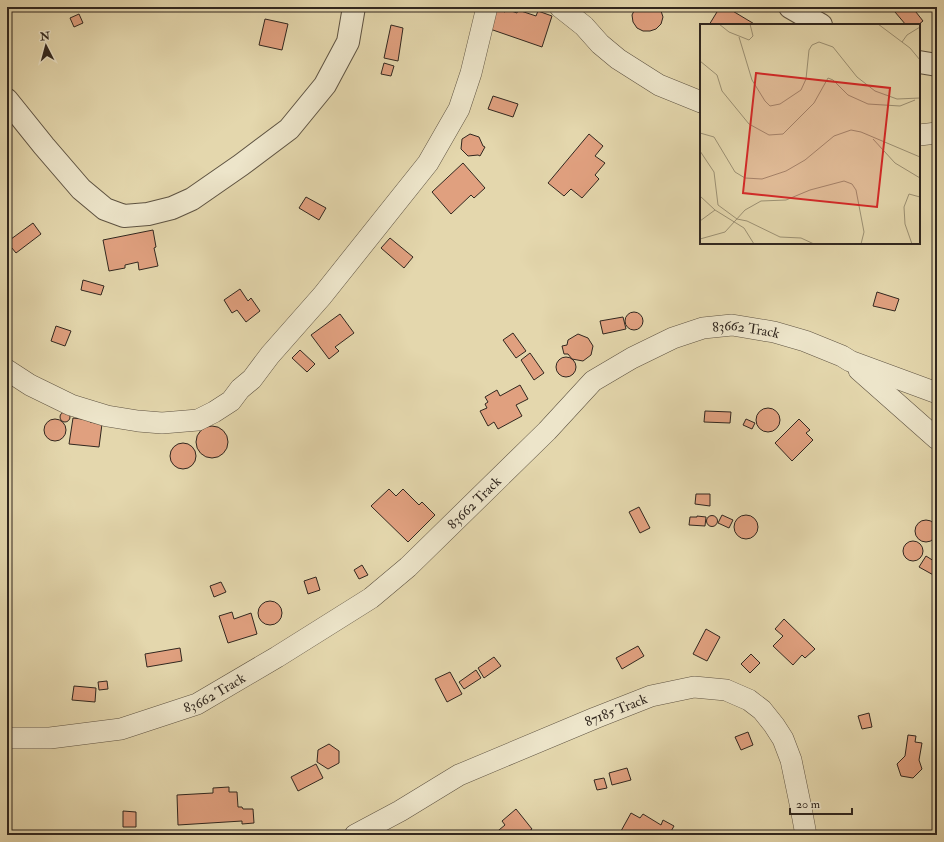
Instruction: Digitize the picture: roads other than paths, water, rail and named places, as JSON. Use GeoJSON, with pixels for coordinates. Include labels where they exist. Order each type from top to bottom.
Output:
{"type":"FeatureCollection","features":[{"type":"Feature","properties":{"kind":"street"},"geometry":{"type":"LineString","coordinates":[[7,100],[81,189],[105,209],[124,216],[148,214],[172,208],[192,199],[289,129],[325,85],[348,42],[354,7]]}},
{"type":"Feature","properties":{"kind":"street"},"geometry":{"type":"LineString","coordinates":[[7,370],[30,386],[72,405],[107,416],[138,421],[162,423],[198,420],[231,401],[240,389],[252,379],[270,355],[322,296],[428,163],[459,109],[472,73],[487,7]]}},
{"type":"Feature","properties":{"kind":"street"},"geometry":{"type":"LineString","coordinates":[[560,7],[584,26],[600,44],[618,59],[658,85],[700,102]]}},
{"type":"Feature","properties":{"kind":"street"},"geometry":{"type":"LineString","coordinates":[[790,7],[820,24]]}},
{"type":"Feature","properties":{"kind":"street"},"geometry":{"type":"LineString","coordinates":[[920,62],[937,65]]}},
{"type":"Feature","properties":{"kind":"street"},"geometry":{"type":"LineString","coordinates":[[920,135],[937,133]]}},
{"type":"Feature","properties":{"kind":"street","name":"83662 Track"},"geometry":{"type":"LineString","coordinates":[[7,738],[50,738],[122,729],[197,704],[277,657],[371,598],[408,566],[547,431],[592,381],[632,358],[673,338],[703,328],[732,325],[774,332],[806,341],[842,356],[850,361],[937,393]]}},
{"type":"Feature","properties":{"kind":"street"},"geometry":{"type":"LineString","coordinates":[[850,361],[937,439]]}},
{"type":"Feature","properties":{"kind":"street","name":"87185 Track"},"geometry":{"type":"LineString","coordinates":[[355,835],[400,811],[459,774],[651,696],[694,687],[726,690],[749,700],[762,710],[774,725],[783,739],[790,760],[806,835]]}}]}
